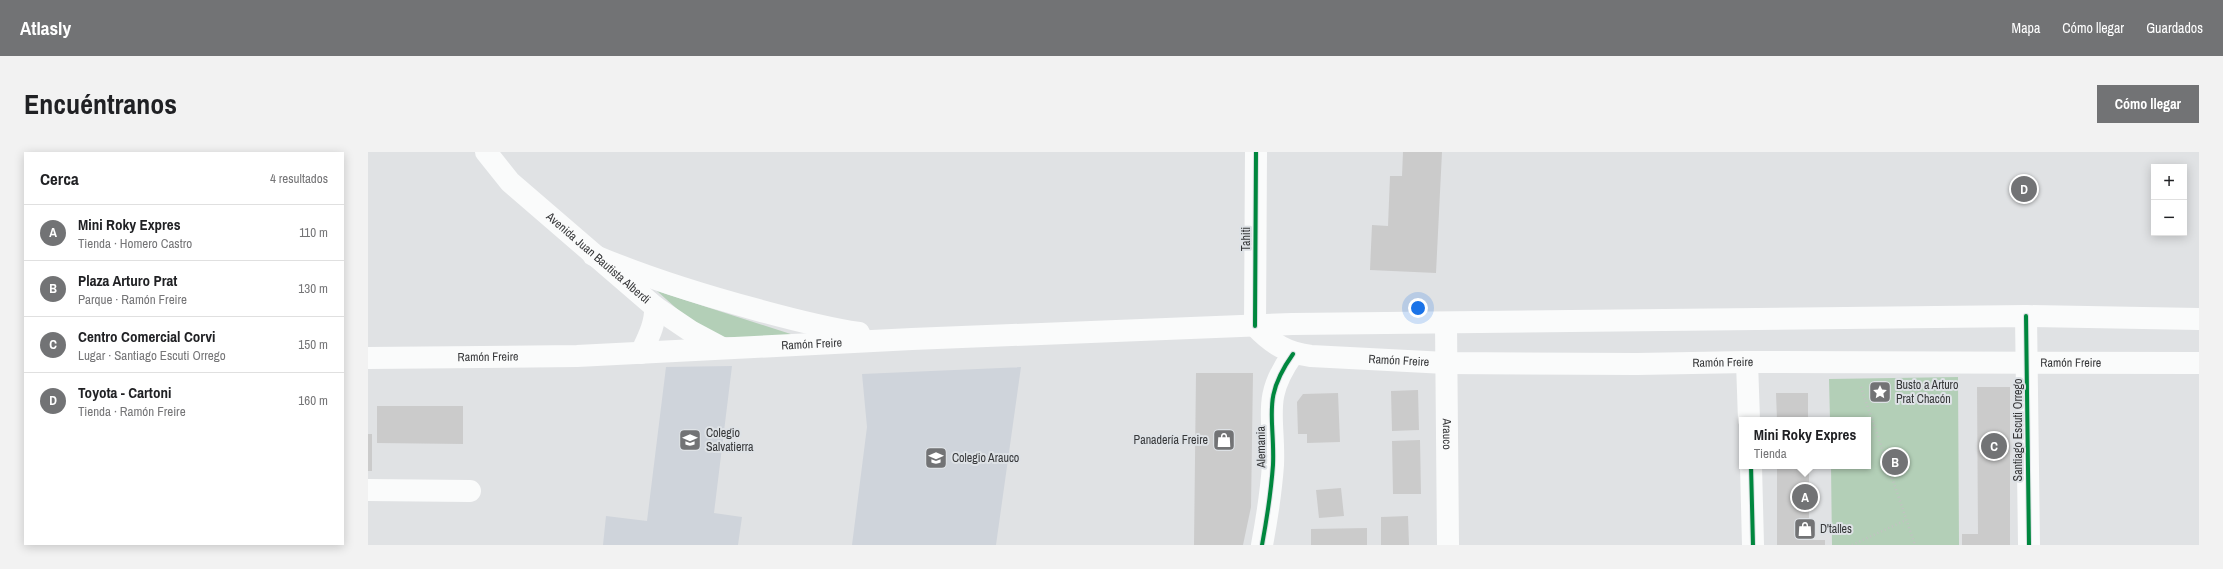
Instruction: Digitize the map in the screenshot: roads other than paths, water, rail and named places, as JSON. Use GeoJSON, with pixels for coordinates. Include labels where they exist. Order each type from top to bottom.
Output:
{"type":"FeatureCollection","features":[{"type":"Feature","properties":{"kind":"main road","name":"Avenida Juan Bautista Alberdi"},"geometry":{"type":"LineString","coordinates":[[486,152],[510,182],[655,307],[692,332],[724,349]]}},
{"type":"Feature","properties":{"kind":"main road","name":"Tahiti"},"geometry":{"type":"LineString","coordinates":[[1255,326],[1256,152]]}},
{"type":"Feature","properties":{"kind":"main road"},"geometry":{"type":"LineString","coordinates":[[593,255],[657,280],[716,299],[783,317],[836,330],[912,339]]}},
{"type":"Feature","properties":{"kind":"main road"},"geometry":{"type":"LineString","coordinates":[[641,353],[652,330],[656,315],[655,307]]}},
{"type":"Feature","properties":{"kind":"main road","name":"Ramón Freire"},"geometry":{"type":"LineString","coordinates":[[368,358],[576,356],[912,339],[1334,323],[1446,324],[2026,316],[2199,319]]}},
{"type":"Feature","properties":{"kind":"main road","name":"Santiago Escuti Orrego"},"geometry":{"type":"LineString","coordinates":[[2026,316],[2028,362],[2028,545]]}},
{"type":"Feature","properties":{"kind":"main road","name":"Alemania"},"geometry":{"type":"LineString","coordinates":[[1262,545],[1270,507],[1273,464],[1271,422],[1273,392],[1282,369],[1307,338],[1334,323]]}},
{"type":"Feature","properties":{"kind":"main road","name":"Arauco"},"geometry":{"type":"LineString","coordinates":[[1446,324],[1448,545]]}},
{"type":"Feature","properties":{"kind":"main road","name":"Ramón Freire"},"geometry":{"type":"LineString","coordinates":[[1255,326],[1269,341],[1293,354],[1446,363],[2199,363]]}},
{"type":"Feature","properties":{"kind":"main road"},"geometry":{"type":"LineString","coordinates":[[1748,362],[1749,417]]}},
{"type":"Feature","properties":{"kind":"main road"},"geometry":{"type":"LineString","coordinates":[[1751,469],[1753,545]]}},
{"type":"Feature","properties":{"kind":"main road"},"geometry":{"type":"LineString","coordinates":[[368,490],[470,491]]}},
{"type":"Feature","properties":{"kind":"place","name":"Toyota - Cartoni"},"geometry":{"type":"Point","coordinates":[2024,189]}},
{"type":"Feature","properties":{"kind":"place","name":"Busto a Arturo Prat Chacón"},"geometry":{"type":"Point","coordinates":[1880,392]}},
{"type":"Feature","properties":{"kind":"place","name":"Colegio Salvatierra"},"geometry":{"type":"Point","coordinates":[690,440]}},
{"type":"Feature","properties":{"kind":"place","name":"Panadería Freire"},"geometry":{"type":"Point","coordinates":[1224,440]}},
{"type":"Feature","properties":{"kind":"place","name":"Centro Comercial Corvi"},"geometry":{"type":"Point","coordinates":[1994,446]}},
{"type":"Feature","properties":{"kind":"place","name":"Colegio Arauco"},"geometry":{"type":"Point","coordinates":[936,458]}},
{"type":"Feature","properties":{"kind":"place","name":"Plaza Arturo Prat"},"geometry":{"type":"Point","coordinates":[1895,462]}},
{"type":"Feature","properties":{"kind":"place","name":"Mini Roky Expres"},"geometry":{"type":"Point","coordinates":[1805,497]}},
{"type":"Feature","properties":{"kind":"place","name":"D'talles"},"geometry":{"type":"Point","coordinates":[1805,529]}}]}
